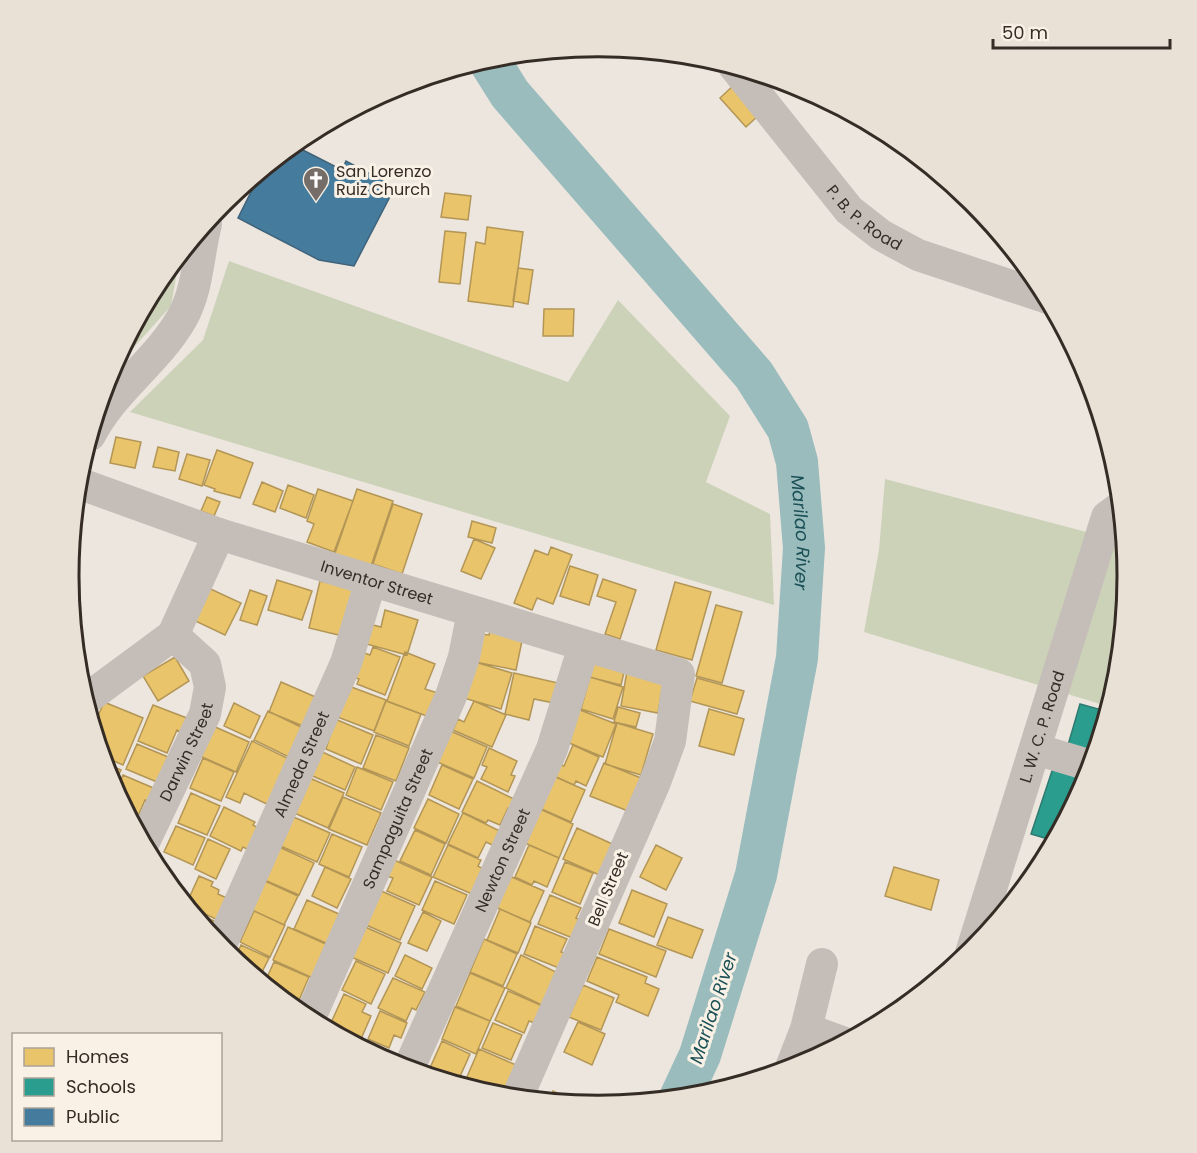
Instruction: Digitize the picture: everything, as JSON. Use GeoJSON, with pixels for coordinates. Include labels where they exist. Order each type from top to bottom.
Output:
{"type":"FeatureCollection","features":[{"type":"Feature","properties":{"kind":"street","name":"P. B. P. Road"},"geometry":{"type":"LineString","coordinates":[[757,82],[849,210],[881,235],[918,255],[1033,293]]}},
{"type":"Feature","properties":{"kind":"street"},"geometry":{"type":"LineString","coordinates":[[109,406],[124,386],[163,347],[183,317],[196,280],[203,240]]}},
{"type":"Feature","properties":{"kind":"street","name":"Inventor Street"},"geometry":{"type":"LineString","coordinates":[[87,486],[219,534],[679,674]]}},
{"type":"Feature","properties":{"kind":"street","name":"L. W. C. P. Road"},"geometry":{"type":"LineString","coordinates":[[993,915],[1001,900],[1035,749],[1107,517],[1114,512]]}},
{"type":"Feature","properties":{"kind":"street"},"geometry":{"type":"LineString","coordinates":[[94,697],[173,635],[219,534]]}},
{"type":"Feature","properties":{"kind":"street","name":"Almeda Street"},"geometry":{"type":"LineString","coordinates":[[224,937],[346,663],[371,580]]}},
{"type":"Feature","properties":{"kind":"street","name":"Sampaguita Street"},"geometry":{"type":"LineString","coordinates":[[313,1010],[451,696],[464,657],[473,612]]}},
{"type":"Feature","properties":{"kind":"street","name":"Darwin Street"},"geometry":{"type":"LineString","coordinates":[[148,834],[205,714],[210,687],[205,664],[173,635]]}},
{"type":"Feature","properties":{"kind":"street","name":"Newton Street"},"geometry":{"type":"LineString","coordinates":[[412,1061],[552,749],[584,646]]}},
{"type":"Feature","properties":{"kind":"street","name":"Bell Street"},"geometry":{"type":"LineString","coordinates":[[520,1090],[659,772],[670,741],[679,674]]}},
{"type":"Feature","properties":{"kind":"street"},"geometry":{"type":"LineString","coordinates":[[1035,749],[1082,763]]}},
{"type":"Feature","properties":{"kind":"street"},"geometry":{"type":"LineString","coordinates":[[795,1057],[806,1029],[822,964]]}},
{"type":"Feature","properties":{"kind":"street"},"geometry":{"type":"LineString","coordinates":[[806,1029],[834,1039]]}},
{"type":"Feature","properties":{"kind":"green space"},"geometry":{"type":"Polygon","coordinates":[[[229,261],[568,382],[618,300],[730,416],[706,482],[770,514],[774,605],[130,412],[203,340],[229,261]]]}},
{"type":"Feature","properties":{"kind":"green space"},"geometry":{"type":"Polygon","coordinates":[[[177,274],[171,306],[132,349],[177,274]]]}},
{"type":"Feature","properties":{"kind":"green space"},"geometry":{"type":"Polygon","coordinates":[[[885,479],[1117,540],[1118,576],[1114,644],[1102,704],[864,632],[879,550],[885,479]]]}},
{"type":"Feature","properties":{"kind":"building: Homes"},"geometry":{"type":"Polygon","coordinates":[[[735,84],[761,113],[746,127],[720,98],[735,84]]]}},
{"type":"Feature","properties":{"kind":"building: Homes"},"geometry":{"type":"Polygon","coordinates":[[[445,193],[471,196],[468,220],[441,217],[445,193]]]}},
{"type":"Feature","properties":{"kind":"building: Homes"},"geometry":{"type":"Polygon","coordinates":[[[487,227],[523,232],[513,307],[468,301],[476,242],[485,244],[487,227]]]}},
{"type":"Feature","properties":{"kind":"building: Homes"},"geometry":{"type":"Polygon","coordinates":[[[445,231],[466,233],[460,284],[439,282],[445,231]]]}},
{"type":"Feature","properties":{"kind":"building: Homes"},"geometry":{"type":"Polygon","coordinates":[[[518,268],[533,270],[528,304],[513,301],[518,268]]]}},
{"type":"Feature","properties":{"kind":"building: Homes"},"geometry":{"type":"Polygon","coordinates":[[[544,309],[574,309],[573,336],[543,336],[544,309]]]}},
{"type":"Feature","properties":{"kind":"building: Homes"},"geometry":{"type":"Polygon","coordinates":[[[116,437],[141,442],[135,468],[110,463],[116,437]]]}},
{"type":"Feature","properties":{"kind":"building: Homes"},"geometry":{"type":"Polygon","coordinates":[[[158,447],[179,452],[175,471],[153,467],[158,447]]]}},
{"type":"Feature","properties":{"kind":"building: Homes"},"geometry":{"type":"Polygon","coordinates":[[[217,450],[253,463],[240,498],[214,491],[215,489],[204,485],[217,450]]]}},
{"type":"Feature","properties":{"kind":"building: Homes"},"geometry":{"type":"Polygon","coordinates":[[[187,454],[210,460],[202,486],[179,479],[187,454]]]}},
{"type":"Feature","properties":{"kind":"building: Homes"},"geometry":{"type":"Polygon","coordinates":[[[262,482],[283,491],[275,512],[253,504],[262,482]]]}},
{"type":"Feature","properties":{"kind":"building: Homes"},"geometry":{"type":"Polygon","coordinates":[[[288,485],[314,495],[306,518],[280,508],[288,485]]]}},
{"type":"Feature","properties":{"kind":"building: Homes"},"geometry":{"type":"Polygon","coordinates":[[[318,489],[353,501],[334,552],[307,542],[314,524],[307,521],[318,489]]]}},
{"type":"Feature","properties":{"kind":"building: Homes"},"geometry":{"type":"Polygon","coordinates":[[[357,489],[393,501],[369,572],[334,556],[357,489]]]}},
{"type":"Feature","properties":{"kind":"building: Homes"},"geometry":{"type":"Polygon","coordinates":[[[207,497],[220,502],[214,516],[201,511],[207,497]]]}},
{"type":"Feature","properties":{"kind":"building: Homes"},"geometry":{"type":"Polygon","coordinates":[[[393,504],[422,514],[402,574],[373,564],[393,504]]]}},
{"type":"Feature","properties":{"kind":"building: Homes"},"geometry":{"type":"Polygon","coordinates":[[[472,521],[496,528],[492,543],[468,537],[472,521]]]}},
{"type":"Feature","properties":{"kind":"building: Homes"},"geometry":{"type":"Polygon","coordinates":[[[474,539],[495,548],[481,579],[461,571],[474,539]]]}},
{"type":"Feature","properties":{"kind":"building: Homes"},"geometry":{"type":"Polygon","coordinates":[[[551,547],[572,555],[553,604],[537,598],[532,610],[514,603],[535,550],[548,555],[551,547]]]}},
{"type":"Feature","properties":{"kind":"building: Homes"},"geometry":{"type":"Polygon","coordinates":[[[570,566],[598,575],[589,605],[560,596],[570,566]]]}},
{"type":"Feature","properties":{"kind":"building: Homes"},"geometry":{"type":"Polygon","coordinates":[[[603,579],[636,590],[620,639],[605,634],[616,602],[597,596],[603,579]]]}},
{"type":"Feature","properties":{"kind":"building: Homes"},"geometry":{"type":"Polygon","coordinates":[[[277,580],[312,591],[302,620],[268,610],[277,580]]]}},
{"type":"Feature","properties":{"kind":"building: Homes"},"geometry":{"type":"Polygon","coordinates":[[[320,581],[355,589],[343,636],[309,628],[320,581]]]}},
{"type":"Feature","properties":{"kind":"building: Homes"},"geometry":{"type":"Polygon","coordinates":[[[675,582],[711,592],[692,660],[656,650],[675,582]]]}},
{"type":"Feature","properties":{"kind":"building: Homes"},"geometry":{"type":"Polygon","coordinates":[[[204,586],[241,603],[225,635],[189,618],[204,586]]]}},
{"type":"Feature","properties":{"kind":"building: Homes"},"geometry":{"type":"Polygon","coordinates":[[[250,590],[267,596],[257,625],[240,620],[250,590]]]}},
{"type":"Feature","properties":{"kind":"building: Homes"},"geometry":{"type":"Polygon","coordinates":[[[716,605],[742,612],[722,683],[696,676],[716,605]]]}},
{"type":"Feature","properties":{"kind":"building: Homes"},"geometry":{"type":"Polygon","coordinates":[[[385,610],[418,620],[407,655],[363,643],[369,624],[381,627],[385,610]]]}},
{"type":"Feature","properties":{"kind":"building: Homes"},"geometry":{"type":"Polygon","coordinates":[[[492,624],[524,631],[516,670],[475,662],[480,634],[489,635],[492,624]]]}},
{"type":"Feature","properties":{"kind":"building: Homes"},"geometry":{"type":"Polygon","coordinates":[[[373,647],[400,657],[385,695],[357,684],[359,679],[352,677],[362,652],[370,655],[373,647]]]}},
{"type":"Feature","properties":{"kind":"building: Homes"},"geometry":{"type":"Polygon","coordinates":[[[405,652],[435,664],[425,689],[441,694],[432,718],[387,701],[405,652]]]}},
{"type":"Feature","properties":{"kind":"building: Homes"},"geometry":{"type":"Polygon","coordinates":[[[595,655],[626,664],[621,685],[589,677],[595,655]]]}},
{"type":"Feature","properties":{"kind":"building: Homes"},"geometry":{"type":"Polygon","coordinates":[[[175,657],[189,681],[158,701],[143,676],[175,657]]]}},
{"type":"Feature","properties":{"kind":"building: Homes"},"geometry":{"type":"Polygon","coordinates":[[[475,662],[512,673],[501,709],[464,698],[475,662]]]}},
{"type":"Feature","properties":{"kind":"building: Homes"},"geometry":{"type":"Polygon","coordinates":[[[627,671],[664,678],[658,713],[621,706],[627,671]]]}},
{"type":"Feature","properties":{"kind":"building: Homes"},"geometry":{"type":"Polygon","coordinates":[[[514,673],[558,683],[554,703],[534,699],[529,720],[505,714],[514,673]]]}},
{"type":"Feature","properties":{"kind":"building: Homes"},"geometry":{"type":"Polygon","coordinates":[[[590,677],[623,687],[613,719],[581,709],[590,677]]]}},
{"type":"Feature","properties":{"kind":"building: Homes"},"geometry":{"type":"Polygon","coordinates":[[[697,678],[744,691],[737,714],[690,701],[697,678]]]}},
{"type":"Feature","properties":{"kind":"building: Homes"},"geometry":{"type":"Polygon","coordinates":[[[281,682],[320,699],[308,728],[269,712],[281,682]]]}},
{"type":"Feature","properties":{"kind":"building: Homes"},"geometry":{"type":"Polygon","coordinates":[[[346,685],[386,700],[374,731],[335,716],[346,685]]]}},
{"type":"Feature","properties":{"kind":"building: Homes"},"geometry":{"type":"Polygon","coordinates":[[[386,701],[421,714],[409,746],[374,732],[386,701]]]}},
{"type":"Feature","properties":{"kind":"building: Homes"},"geometry":{"type":"Polygon","coordinates":[[[474,701],[506,715],[492,747],[453,730],[458,719],[464,722],[474,701]]]}},
{"type":"Feature","properties":{"kind":"building: Homes"},"geometry":{"type":"Polygon","coordinates":[[[104,702],[143,718],[123,765],[114,761],[98,715],[104,702]]]}},
{"type":"Feature","properties":{"kind":"building: Homes"},"geometry":{"type":"Polygon","coordinates":[[[234,703],[260,716],[250,738],[224,726],[234,703]]]}},
{"type":"Feature","properties":{"kind":"building: Homes"},"geometry":{"type":"Polygon","coordinates":[[[153,705],[192,720],[186,734],[177,730],[167,753],[138,741],[153,705]]]}},
{"type":"Feature","properties":{"kind":"building: Homes"},"geometry":{"type":"Polygon","coordinates":[[[618,707],[640,713],[636,727],[614,722],[618,707]]]}},
{"type":"Feature","properties":{"kind":"building: Homes"},"geometry":{"type":"Polygon","coordinates":[[[575,708],[616,724],[603,757],[562,740],[575,708]]]}},
{"type":"Feature","properties":{"kind":"building: Homes"},"geometry":{"type":"Polygon","coordinates":[[[709,709],[744,719],[734,755],[699,746],[709,709]]]}},
{"type":"Feature","properties":{"kind":"building: Homes"},"geometry":{"type":"Polygon","coordinates":[[[268,711],[307,730],[293,759],[254,740],[268,711]]]}},
{"type":"Feature","properties":{"kind":"building: Homes"},"geometry":{"type":"Polygon","coordinates":[[[335,719],[373,735],[361,764],[326,749],[335,719]]]}},
{"type":"Feature","properties":{"kind":"building: Homes"},"geometry":{"type":"Polygon","coordinates":[[[617,723],[653,734],[641,775],[605,764],[617,723]]]}},
{"type":"Feature","properties":{"kind":"building: Homes"},"geometry":{"type":"Polygon","coordinates":[[[213,726],[249,742],[236,772],[200,756],[213,726]]]}},
{"type":"Feature","properties":{"kind":"building: Homes"},"geometry":{"type":"Polygon","coordinates":[[[448,730],[487,747],[474,778],[435,761],[448,730]]]}},
{"type":"Feature","properties":{"kind":"building: Homes"},"geometry":{"type":"Polygon","coordinates":[[[376,735],[409,748],[396,781],[363,768],[376,735]]]}},
{"type":"Feature","properties":{"kind":"building: Homes"},"geometry":{"type":"Polygon","coordinates":[[[252,741],[295,762],[273,807],[244,793],[240,803],[226,797],[252,741]]]}},
{"type":"Feature","properties":{"kind":"building: Homes"},"geometry":{"type":"Polygon","coordinates":[[[137,744],[168,757],[157,782],[126,769],[137,744]]]}},
{"type":"Feature","properties":{"kind":"building: Homes"},"geometry":{"type":"Polygon","coordinates":[[[573,745],[599,757],[586,786],[576,781],[574,785],[552,775],[557,763],[564,766],[573,745]]]}},
{"type":"Feature","properties":{"kind":"building: Homes"},"geometry":{"type":"Polygon","coordinates":[[[489,748],[517,761],[511,775],[515,776],[508,792],[481,779],[487,767],[482,765],[489,748]]]}},
{"type":"Feature","properties":{"kind":"building: Homes"},"geometry":{"type":"Polygon","coordinates":[[[318,750],[355,767],[345,790],[308,774],[318,750]]]}},
{"type":"Feature","properties":{"kind":"building: Homes"},"geometry":{"type":"Polygon","coordinates":[[[203,758],[234,772],[221,801],[190,788],[203,758]]]}},
{"type":"Feature","properties":{"kind":"building: Homes"},"geometry":{"type":"Polygon","coordinates":[[[604,763],[641,778],[628,811],[590,796],[604,763]]]}},
{"type":"Feature","properties":{"kind":"building: Homes"},"geometry":{"type":"Polygon","coordinates":[[[442,765],[473,779],[459,809],[429,795],[442,765]]]}},
{"type":"Feature","properties":{"kind":"building: Homes"},"geometry":{"type":"Polygon","coordinates":[[[357,767],[393,782],[381,810],[346,795],[357,767]]]}},
{"type":"Feature","properties":{"kind":"building: Homes"},"geometry":{"type":"Polygon","coordinates":[[[123,775],[158,790],[152,803],[145,800],[139,814],[133,806],[121,780],[123,775]]]}},
{"type":"Feature","properties":{"kind":"building: Homes"},"geometry":{"type":"Polygon","coordinates":[[[551,775],[585,790],[571,822],[537,807],[551,775]]]}},
{"type":"Feature","properties":{"kind":"building: Homes"},"geometry":{"type":"Polygon","coordinates":[[[305,776],[344,793],[328,828],[290,811],[305,776]]]}},
{"type":"Feature","properties":{"kind":"building: Homes"},"geometry":{"type":"Polygon","coordinates":[[[477,781],[516,800],[512,810],[508,808],[500,825],[488,820],[486,823],[462,812],[477,781]]]}},
{"type":"Feature","properties":{"kind":"building: Homes"},"geometry":{"type":"Polygon","coordinates":[[[191,793],[220,806],[207,835],[178,823],[191,793]]]}},
{"type":"Feature","properties":{"kind":"building: Homes"},"geometry":{"type":"Polygon","coordinates":[[[343,797],[381,813],[367,845],[329,829],[343,797]]]}},
{"type":"Feature","properties":{"kind":"building: Homes"},"geometry":{"type":"Polygon","coordinates":[[[428,799],[459,814],[446,843],[414,828],[428,799]]]}},
{"type":"Feature","properties":{"kind":"building: Homes"},"geometry":{"type":"Polygon","coordinates":[[[224,807],[255,822],[253,825],[260,829],[249,850],[243,847],[241,851],[210,836],[224,807]]]}},
{"type":"Feature","properties":{"kind":"building: Homes"},"geometry":{"type":"Polygon","coordinates":[[[540,809],[573,824],[559,858],[525,843],[540,809]]]}},
{"type":"Feature","properties":{"kind":"building: Homes"},"geometry":{"type":"Polygon","coordinates":[[[463,813],[506,834],[499,848],[486,842],[478,858],[448,844],[463,813]]]}},
{"type":"Feature","properties":{"kind":"building: Homes"},"geometry":{"type":"Polygon","coordinates":[[[289,815],[330,833],[317,862],[276,844],[289,815]]]}},
{"type":"Feature","properties":{"kind":"building: Homes"},"geometry":{"type":"Polygon","coordinates":[[[176,826],[205,838],[193,865],[164,852],[176,826]]]}},
{"type":"Feature","properties":{"kind":"building: Homes"},"geometry":{"type":"Polygon","coordinates":[[[577,828],[619,847],[606,878],[563,859],[577,828]]]}},
{"type":"Feature","properties":{"kind":"building: Homes"},"geometry":{"type":"Polygon","coordinates":[[[415,830],[445,844],[431,875],[400,861],[415,830]]]}},
{"type":"Feature","properties":{"kind":"building: Homes"},"geometry":{"type":"Polygon","coordinates":[[[332,834],[362,847],[349,877],[319,864],[332,834]]]}},
{"type":"Feature","properties":{"kind":"building: Homes"},"geometry":{"type":"Polygon","coordinates":[[[208,839],[230,849],[216,879],[195,869],[208,839]]]}},
{"type":"Feature","properties":{"kind":"building: Homes"},"geometry":{"type":"Polygon","coordinates":[[[448,845],[481,860],[478,866],[483,869],[472,894],[433,877],[448,845]]]}},
{"type":"Feature","properties":{"kind":"building: Homes"},"geometry":{"type":"Polygon","coordinates":[[[529,845],[559,858],[547,887],[534,881],[532,885],[515,877],[529,845]]]}},
{"type":"Feature","properties":{"kind":"building: Homes"},"geometry":{"type":"Polygon","coordinates":[[[656,845],[682,858],[666,890],[640,877],[656,845]]]}},
{"type":"Feature","properties":{"kind":"building: Homes"},"geometry":{"type":"Polygon","coordinates":[[[277,846],[314,863],[299,895],[262,879],[277,846]]]}},
{"type":"Feature","properties":{"kind":"building: Homes"},"geometry":{"type":"Polygon","coordinates":[[[394,860],[432,877],[419,905],[387,891],[393,878],[387,876],[394,860]]]}},
{"type":"Feature","properties":{"kind":"building: Homes"},"geometry":{"type":"Polygon","coordinates":[[[565,862],[593,873],[580,904],[552,892],[565,862]]]}},
{"type":"Feature","properties":{"kind":"building: Homes"},"geometry":{"type":"Polygon","coordinates":[[[325,867],[351,879],[337,908],[312,896],[325,867]]]}},
{"type":"Feature","properties":{"kind":"building: Homes"},"geometry":{"type":"Polygon","coordinates":[[[894,867],[939,880],[931,910],[885,896],[894,867]]]}},
{"type":"Feature","properties":{"kind":"building: Homes"},"geometry":{"type":"Polygon","coordinates":[[[507,875],[544,891],[530,922],[493,906],[507,875]]]}},
{"type":"Feature","properties":{"kind":"building: Homes"},"geometry":{"type":"Polygon","coordinates":[[[199,876],[213,882],[211,886],[219,890],[218,894],[231,900],[222,922],[203,913],[190,897],[199,876]]]}},
{"type":"Feature","properties":{"kind":"building: Homes"},"geometry":{"type":"Polygon","coordinates":[[[265,881],[298,896],[284,925],[252,910],[265,881]]]}},
{"type":"Feature","properties":{"kind":"building: Homes"},"geometry":{"type":"Polygon","coordinates":[[[435,881],[467,895],[454,924],[422,910],[435,881]]]}},
{"type":"Feature","properties":{"kind":"building: Homes"},"geometry":{"type":"Polygon","coordinates":[[[379,890],[415,906],[400,940],[364,924],[379,890]]]}},
{"type":"Feature","properties":{"kind":"building: Homes"},"geometry":{"type":"Polygon","coordinates":[[[632,890],[667,904],[654,937],[619,923],[632,890]]]}},
{"type":"Feature","properties":{"kind":"building: Homes"},"geometry":{"type":"Polygon","coordinates":[[[550,895],[581,908],[576,918],[583,921],[575,939],[538,924],[550,895]]]}},
{"type":"Feature","properties":{"kind":"building: Homes"},"geometry":{"type":"Polygon","coordinates":[[[307,900],[348,918],[335,947],[294,929],[307,900]]]}},
{"type":"Feature","properties":{"kind":"building: Homes"},"geometry":{"type":"Polygon","coordinates":[[[500,909],[531,923],[518,953],[487,940],[500,909]]]}},
{"type":"Feature","properties":{"kind":"building: Homes"},"geometry":{"type":"Polygon","coordinates":[[[254,911],[285,925],[270,957],[240,942],[254,911]]]}},
{"type":"Feature","properties":{"kind":"building: Homes"},"geometry":{"type":"Polygon","coordinates":[[[423,912],[441,921],[427,951],[408,943],[423,912]]]}},
{"type":"Feature","properties":{"kind":"building: Homes"},"geometry":{"type":"Polygon","coordinates":[[[668,917],[703,930],[692,958],[657,945],[668,917]]]}},
{"type":"Feature","properties":{"kind":"building: Homes"},"geometry":{"type":"Polygon","coordinates":[[[363,926],[401,943],[388,973],[349,956],[363,926]]]}},
{"type":"Feature","properties":{"kind":"building: Homes"},"geometry":{"type":"Polygon","coordinates":[[[535,926],[567,939],[561,952],[565,953],[559,968],[524,954],[535,926]]]}},
{"type":"Feature","properties":{"kind":"building: Homes"},"geometry":{"type":"Polygon","coordinates":[[[288,927],[330,946],[315,979],[273,960],[288,927]]]}},
{"type":"Feature","properties":{"kind":"building: Homes"},"geometry":{"type":"Polygon","coordinates":[[[609,929],[666,951],[656,977],[599,954],[609,929]]]}},
{"type":"Feature","properties":{"kind":"building: Homes"},"geometry":{"type":"Polygon","coordinates":[[[484,939],[517,954],[503,986],[470,972],[484,939]]]}},
{"type":"Feature","properties":{"kind":"building: Homes"},"geometry":{"type":"Polygon","coordinates":[[[241,945],[269,958],[262,972],[256,967],[238,951],[241,945]]]}},
{"type":"Feature","properties":{"kind":"building: Homes"},"geometry":{"type":"Polygon","coordinates":[[[405,955],[432,968],[422,989],[395,976],[405,955]]]}},
{"type":"Feature","properties":{"kind":"building: Homes"},"geometry":{"type":"Polygon","coordinates":[[[521,955],[562,975],[546,1007],[506,988],[521,955]]]}},
{"type":"Feature","properties":{"kind":"building: Homes"},"geometry":{"type":"Polygon","coordinates":[[[597,957],[647,977],[645,983],[659,989],[648,1016],[616,1002],[619,995],[587,981],[597,957]]]}},
{"type":"Feature","properties":{"kind":"building: Homes"},"geometry":{"type":"Polygon","coordinates":[[[356,961],[385,974],[371,1004],[342,990],[356,961]]]}},
{"type":"Feature","properties":{"kind":"building: Homes"},"geometry":{"type":"Polygon","coordinates":[[[274,962],[309,977],[299,1000],[267,977],[274,962]]]}},
{"type":"Feature","properties":{"kind":"building: Homes"},"geometry":{"type":"Polygon","coordinates":[[[470,973],[505,988],[490,1021],[456,1006],[470,973]]]}},
{"type":"Feature","properties":{"kind":"building: Homes"},"geometry":{"type":"Polygon","coordinates":[[[393,978],[425,992],[416,1010],[412,1008],[406,1021],[378,1008],[393,978]]]}},
{"type":"Feature","properties":{"kind":"building: Homes"},"geometry":{"type":"Polygon","coordinates":[[[583,985],[614,998],[601,1030],[569,1017],[583,985]]]}},
{"type":"Feature","properties":{"kind":"building: Homes"},"geometry":{"type":"Polygon","coordinates":[[[508,991],[547,1008],[540,1025],[529,1021],[524,1033],[495,1020],[508,991]]]}},
{"type":"Feature","properties":{"kind":"building: Homes"},"geometry":{"type":"Polygon","coordinates":[[[344,994],[366,1004],[362,1012],[371,1016],[361,1038],[332,1021],[344,994]]]}},
{"type":"Feature","properties":{"kind":"building: Homes"},"geometry":{"type":"Polygon","coordinates":[[[455,1007],[490,1021],[476,1054],[442,1039],[455,1007]]]}},
{"type":"Feature","properties":{"kind":"building: Homes"},"geometry":{"type":"Polygon","coordinates":[[[380,1011],[407,1023],[401,1038],[394,1035],[389,1048],[368,1039],[380,1011]]]}},
{"type":"Feature","properties":{"kind":"building: Homes"},"geometry":{"type":"Polygon","coordinates":[[[578,1022],[605,1034],[592,1065],[564,1052],[578,1022]]]}},
{"type":"Feature","properties":{"kind":"building: Homes"},"geometry":{"type":"Polygon","coordinates":[[[493,1023],[522,1035],[511,1060],[482,1048],[493,1023]]]}},
{"type":"Feature","properties":{"kind":"building: Homes"},"geometry":{"type":"Polygon","coordinates":[[[442,1041],[470,1054],[460,1077],[430,1067],[442,1041]]]}},
{"type":"Feature","properties":{"kind":"building: Homes"},"geometry":{"type":"Polygon","coordinates":[[[479,1049],[516,1065],[506,1088],[466,1079],[479,1049]]]}},
{"type":"Feature","properties":{"kind":"building: Schools"},"geometry":{"type":"Polygon","coordinates":[[[1080,704],[1100,710],[1087,750],[1068,745],[1080,704]]]}},
{"type":"Feature","properties":{"kind":"building: Schools"},"geometry":{"type":"Polygon","coordinates":[[[1055,762],[1078,775],[1046,839],[1031,834],[1055,762]]]}},
{"type":"Feature","properties":{"kind":"building: Public","name":"San Lorenzo Ruiz Church"},"geometry":{"type":"Polygon","coordinates":[[[303,150],[342,170],[346,161],[395,187],[354,266],[319,260],[238,218],[252,189],[303,150]]]}},
{"type":"Feature","properties":{"kind":"waterway","name":"Marilao River"},"geometry":{"type":"LineString","coordinates":[[494,68],[510,94],[754,375],[788,429],[797,462],[804,548],[797,658],[756,875],[700,1055],[684,1089]]}},
{"type":"Feature","properties":{"kind":"place","name":"San Lorenzo Ruiz Church"},"geometry":{"type":"Point","coordinates":[316,203]}}]}
